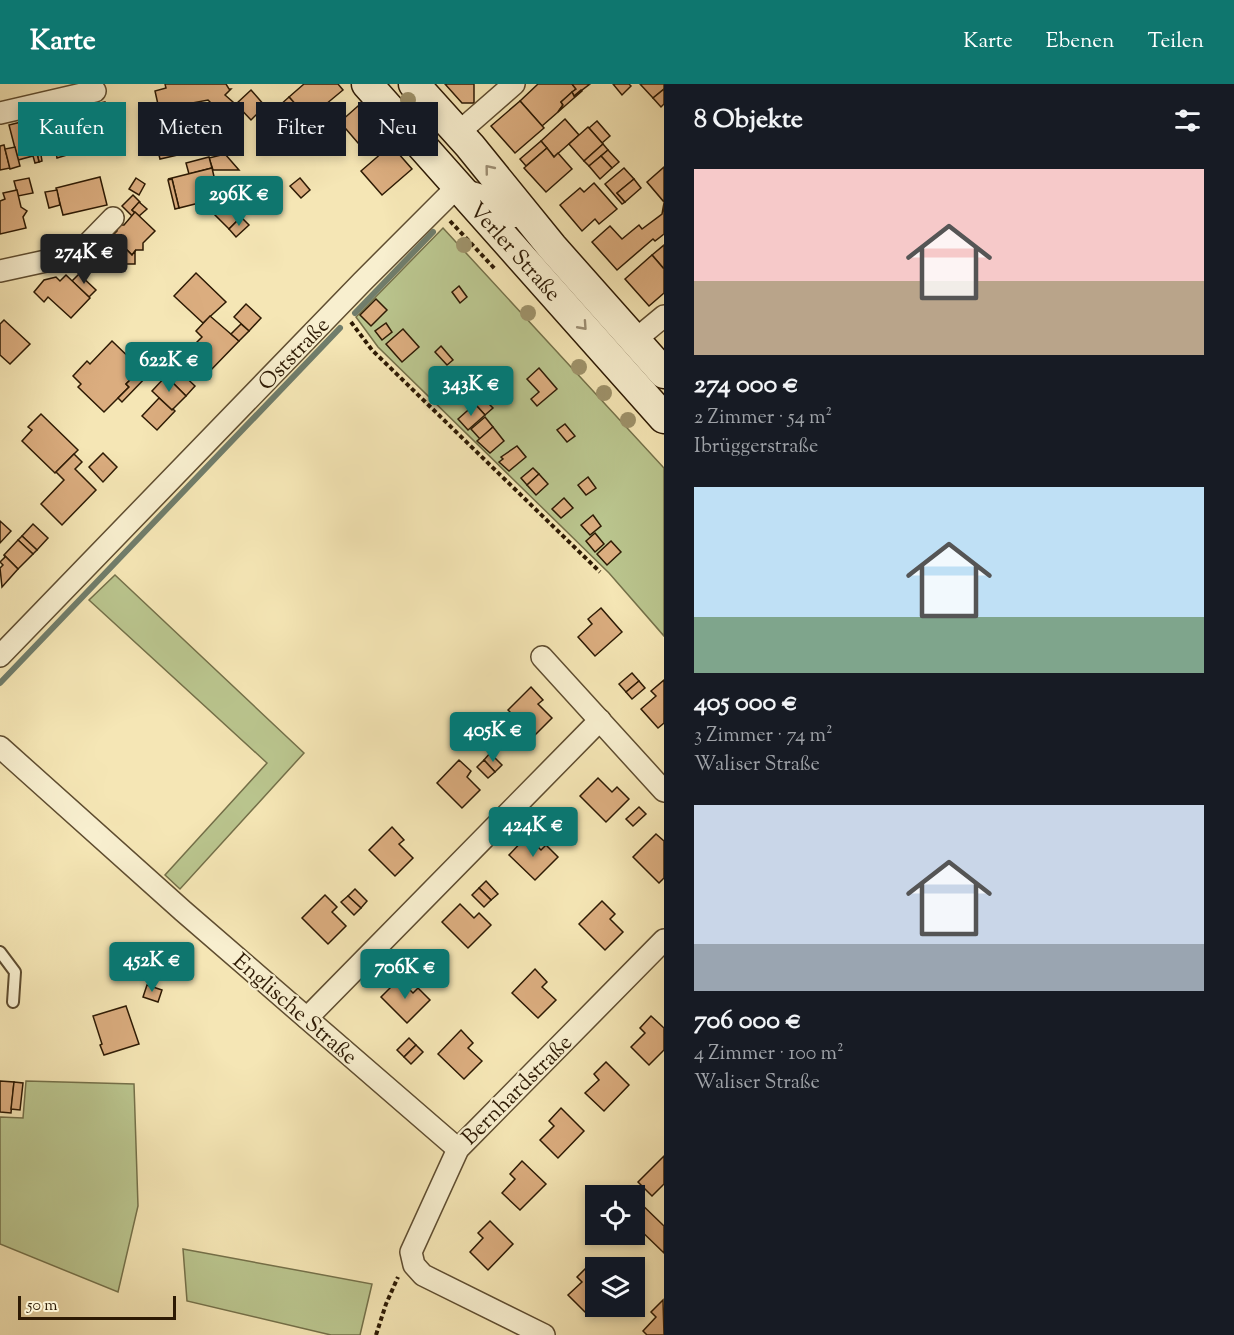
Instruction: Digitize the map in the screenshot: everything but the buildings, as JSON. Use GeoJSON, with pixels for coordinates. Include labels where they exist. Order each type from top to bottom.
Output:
{"type":"FeatureCollection","features":[{"type":"Feature","properties":{"kind":"main road","name":"Verler Straße"},"geometry":{"type":"LineString","coordinates":[[367,84],[664,418]]}},
{"type":"Feature","properties":{"kind":"main road","name":"Verler Straße"},"geometry":{"type":"LineString","coordinates":[[414,84],[458,133],[552,247],[664,373]]}},
{"type":"Feature","properties":{"kind":"street"},"geometry":{"type":"LineString","coordinates":[[458,133],[514,84]]}},
{"type":"Feature","properties":{"kind":"street"},"geometry":{"type":"LineString","coordinates":[[0,113],[95,91]]}},
{"type":"Feature","properties":{"kind":"street"},"geometry":{"type":"LineString","coordinates":[[460,189],[498,200],[535,242],[552,247]]}},
{"type":"Feature","properties":{"kind":"street","name":"Oststraße"},"geometry":{"type":"LineString","coordinates":[[0,656],[339,305],[441,203],[460,189]]}},
{"type":"Feature","properties":{"kind":"street"},"geometry":{"type":"LineString","coordinates":[[0,271],[78,254],[113,218]]}},
{"type":"Feature","properties":{"kind":"street"},"geometry":{"type":"LineString","coordinates":[[635,340],[664,316]]}},
{"type":"Feature","properties":{"kind":"street"},"geometry":{"type":"LineString","coordinates":[[543,657],[664,791]]}},
{"type":"Feature","properties":{"kind":"street"},"geometry":{"type":"LineString","coordinates":[[307,1018],[600,720]]}},
{"type":"Feature","properties":{"kind":"street","name":"Englische Straße"},"geometry":{"type":"LineString","coordinates":[[0,747],[183,912],[458,1149]]}},
{"type":"Feature","properties":{"kind":"street","name":"Bernhardstraße"},"geometry":{"type":"LineString","coordinates":[[414,1265],[411,1252],[458,1149],[664,939]]}},
{"type":"Feature","properties":{"kind":"street"},"geometry":{"type":"LineString","coordinates":[[414,1265],[423,1275],[544,1335]]}},
{"type":"Feature","properties":{"kind":"lane"},"geometry":{"type":"LineString","coordinates":[[0,952],[15,972],[13,1002]]}},
{"type":"Feature","properties":{"kind":"path"},"geometry":{"type":"LineString","coordinates":[[339,305],[372,350],[600,572]]}},
{"type":"Feature","properties":{"kind":"path"},"geometry":{"type":"LineString","coordinates":[[376,1335],[399,1275],[414,1265]]}},
{"type":"Feature","properties":{"kind":"green space"},"geometry":{"type":"Polygon","coordinates":[[[443,228],[664,468],[664,636],[609,573],[378,347],[356,317],[443,228]]]}},
{"type":"Feature","properties":{"kind":"green space"},"geometry":{"type":"Polygon","coordinates":[[[115,575],[304,753],[180,889],[165,875],[267,763],[89,600],[115,575]]]}},
{"type":"Feature","properties":{"kind":"green space"},"geometry":{"type":"Polygon","coordinates":[[[26,1081],[134,1084],[138,1206],[118,1292],[0,1244],[0,1117],[23,1118],[26,1081]]]}},
{"type":"Feature","properties":{"kind":"green space"},"geometry":{"type":"Polygon","coordinates":[[[183,1249],[372,1284],[360,1335],[331,1335],[187,1301],[183,1249]]]}},
{"type":"Feature","properties":{"kind":"waterway"},"geometry":{"type":"LineString","coordinates":[[355,313],[433,232]]}},
{"type":"Feature","properties":{"kind":"waterway"},"geometry":{"type":"LineString","coordinates":[[0,683],[340,328]]}}]}
